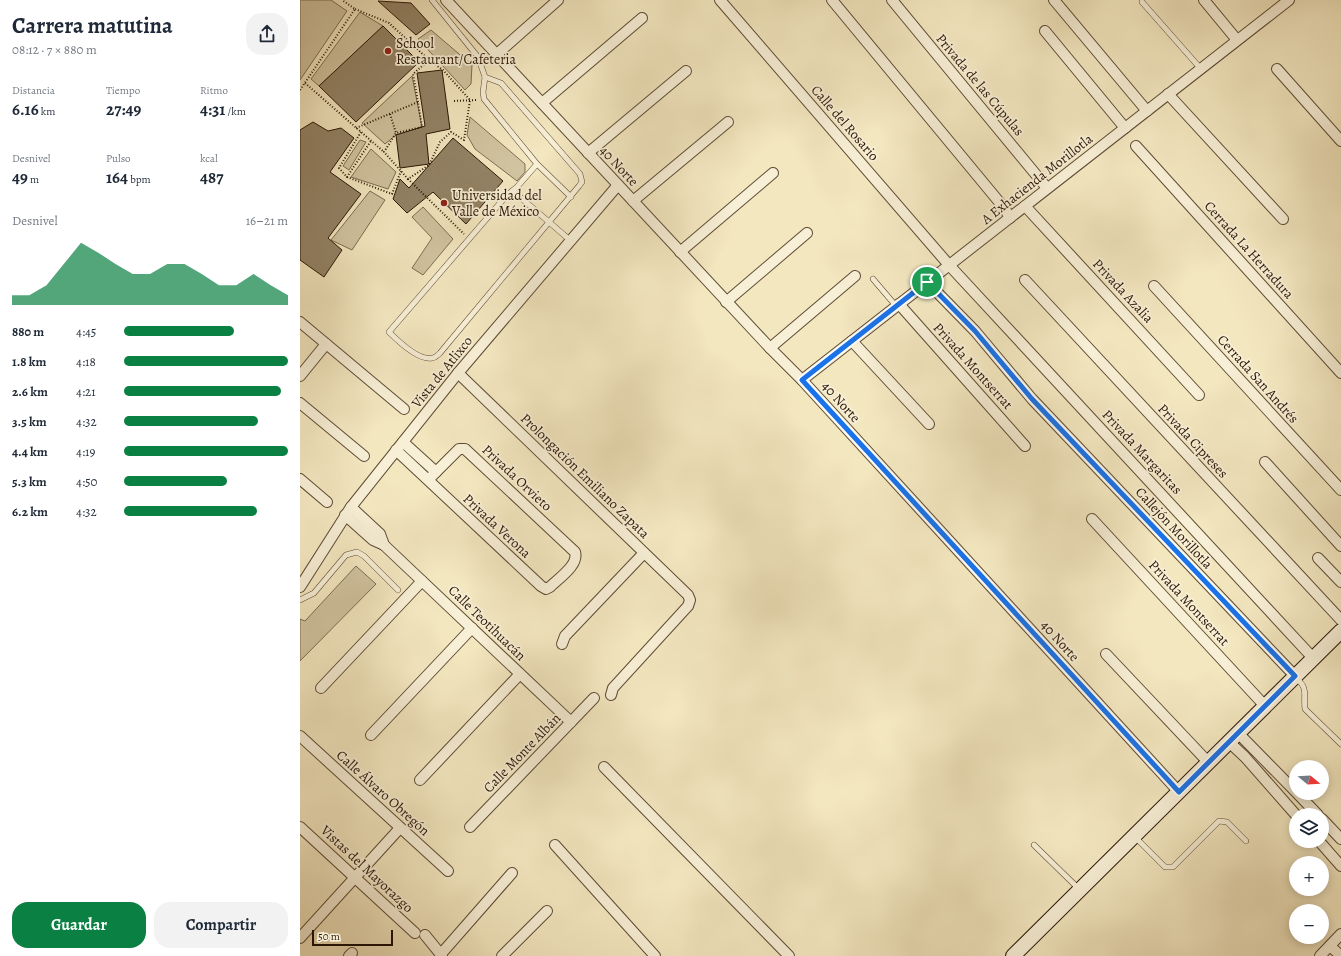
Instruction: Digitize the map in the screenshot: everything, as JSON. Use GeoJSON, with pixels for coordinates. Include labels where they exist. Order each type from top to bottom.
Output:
{"type":"FeatureCollection","features":[{"type":"Feature","properties":{"kind":"street"},"geometry":{"type":"LineString","coordinates":[[496,54],[558,0]]}},
{"type":"Feature","properties":{"kind":"street","name":"Calle del Rosario"},"geometry":{"type":"LineString","coordinates":[[720,0],[949,265]]}},
{"type":"Feature","properties":{"kind":"street"},"geometry":{"type":"LineString","coordinates":[[832,0],[1005,209],[1010,218]]}},
{"type":"Feature","properties":{"kind":"street","name":"Privada de las Cúpulas"},"geometry":{"type":"LineString","coordinates":[[892,0],[1047,188]]}},
{"type":"Feature","properties":{"kind":"street"},"geometry":{"type":"LineString","coordinates":[[1054,0],[1147,111]]}},
{"type":"Feature","properties":{"kind":"street"},"geometry":{"type":"LineString","coordinates":[[1204,0],[1237,40]]}},
{"type":"Feature","properties":{"kind":"street","name":"A Exhacienda Morillotla"},"geometry":{"type":"LineString","coordinates":[[802,380],[1289,0]]}},
{"type":"Feature","properties":{"kind":"street","name":"40 Norte"},"geometry":{"type":"LineString","coordinates":[[448,1],[726,302],[802,380],[1179,792]]}},
{"type":"Feature","properties":{"kind":"street"},"geometry":{"type":"LineString","coordinates":[[542,104],[642,18]]}},
{"type":"Feature","properties":{"kind":"street"},"geometry":{"type":"LineString","coordinates":[[1046,31],[1125,128]]}},
{"type":"Feature","properties":{"kind":"street"},"geometry":{"type":"LineString","coordinates":[[1277,69],[1341,141]]}},
{"type":"Feature","properties":{"kind":"street"},"geometry":{"type":"LineString","coordinates":[[588,153],[686,71]]}},
{"type":"Feature","properties":{"kind":"street"},"geometry":{"type":"LineString","coordinates":[[1168,94],[1283,218]]}},
{"type":"Feature","properties":{"kind":"street"},"geometry":{"type":"LineString","coordinates":[[633,201],[728,122]]}},
{"type":"Feature","properties":{"kind":"street","name":"Cerrada La Herradura"},"geometry":{"type":"LineString","coordinates":[[1136,146],[1341,373]]}},
{"type":"Feature","properties":{"kind":"street"},"geometry":{"type":"LineString","coordinates":[[680,252],[773,173]]}},
{"type":"Feature","properties":{"kind":"street","name":"Vista de Atlixco"},"geometry":{"type":"LineString","coordinates":[[300,587],[348,511],[396,450],[458,373],[618,185]]}},
{"type":"Feature","properties":{"kind":"street","name":"Privada Azalia"},"geometry":{"type":"LineString","coordinates":[[1025,206],[1199,395]]}},
{"type":"Feature","properties":{"kind":"street"},"geometry":{"type":"LineString","coordinates":[[726,302],[807,233]]}},
{"type":"Feature","properties":{"kind":"street","name":"Privada Margaritas"},"geometry":{"type":"LineString","coordinates":[[949,265],[1313,658]]}},
{"type":"Feature","properties":{"kind":"street"},"geometry":{"type":"LineString","coordinates":[[770,348],[855,276]]}},
{"type":"Feature","properties":{"kind":"street","name":"Privada Cipreses"},"geometry":{"type":"LineString","coordinates":[[1025,280],[1341,620]]}},
{"type":"Feature","properties":{"kind":"street","name":"Callejón Morillotla"},"geometry":{"type":"LineString","coordinates":[[927,282],[975,331],[1032,399],[1295,676]]}},
{"type":"Feature","properties":{"kind":"street","name":"Cerrada San Andrés"},"geometry":{"type":"LineString","coordinates":[[1154,286],[1341,490]]}},
{"type":"Feature","properties":{"kind":"street","name":"Privada Montserrat"},"geometry":{"type":"LineString","coordinates":[[898,305],[1025,446]]}},
{"type":"Feature","properties":{"kind":"street"},"geometry":{"type":"LineString","coordinates":[[300,322],[404,409]]}},
{"type":"Feature","properties":{"kind":"street"},"geometry":{"type":"LineString","coordinates":[[852,341],[929,424]]}},
{"type":"Feature","properties":{"kind":"street"},"geometry":{"type":"LineString","coordinates":[[300,376],[326,344]]}},
{"type":"Feature","properties":{"kind":"street","name":"Prolongación Emiliano Zapata"},"geometry":{"type":"LineString","coordinates":[[458,373],[688,595],[690,600],[688,606],[612,688],[611,695]]}},
{"type":"Feature","properties":{"kind":"street"},"geometry":{"type":"LineString","coordinates":[[300,403],[364,456]]}},
{"type":"Feature","properties":{"kind":"street"},"geometry":{"type":"LineString","coordinates":[[403,442],[436,472]]}},
{"type":"Feature","properties":{"kind":"street","name":"Privada Orvieto"},"geometry":{"type":"LineString","coordinates":[[428,480],[459,449],[465,448],[575,552],[576,556]]}},
{"type":"Feature","properties":{"kind":"street","name":"Privada Verona"},"geometry":{"type":"LineString","coordinates":[[396,450],[546,589],[575,562],[576,556]]}},
{"type":"Feature","properties":{"kind":"street"},"geometry":{"type":"LineString","coordinates":[[1265,462],[1341,546]]}},
{"type":"Feature","properties":{"kind":"street"},"geometry":{"type":"LineString","coordinates":[[300,479],[327,502]]}},
{"type":"Feature","properties":{"kind":"street","name":"Calle Teotihuacán"},"geometry":{"type":"LineString","coordinates":[[348,511],[373,540],[384,545],[571,722]]}},
{"type":"Feature","properties":{"kind":"street","name":"Privada Montserrat"},"geometry":{"type":"LineString","coordinates":[[1092,520],[1265,706]]}},
{"type":"Feature","properties":{"kind":"street"},"geometry":{"type":"LineString","coordinates":[[562,644],[566,636],[644,553]]}},
{"type":"Feature","properties":{"kind":"street"},"geometry":{"type":"LineString","coordinates":[[1318,558],[1341,582]]}},
{"type":"Feature","properties":{"kind":"street"},"geometry":{"type":"LineString","coordinates":[[321,688],[422,581]]}},
{"type":"Feature","properties":{"kind":"street"},"geometry":{"type":"LineString","coordinates":[[371,735],[472,628]]}},
{"type":"Feature","properties":{"kind":"street"},"geometry":{"type":"LineString","coordinates":[[1013,956],[1341,631]]}},
{"type":"Feature","properties":{"kind":"street"},"geometry":{"type":"LineString","coordinates":[[1106,654],[1208,762]]}},
{"type":"Feature","properties":{"kind":"street"},"geometry":{"type":"LineString","coordinates":[[420,780],[520,674]]}},
{"type":"Feature","properties":{"kind":"street","name":"Calle Monte Albán"},"geometry":{"type":"LineString","coordinates":[[470,827],[594,698]]}},
{"type":"Feature","properties":{"kind":"street"},"geometry":{"type":"LineString","coordinates":[[1234,737],[1265,760],[1289,786]]}},
{"type":"Feature","properties":{"kind":"street"},"geometry":{"type":"LineString","coordinates":[[1234,737],[1256,770],[1290,808]]}},
{"type":"Feature","properties":{"kind":"street","name":"Calle Álvaro Obregón"},"geometry":{"type":"LineString","coordinates":[[301,738],[448,871]]}},
{"type":"Feature","properties":{"kind":"street"},"geometry":{"type":"LineString","coordinates":[[1256,770],[1265,760]]}},
{"type":"Feature","properties":{"kind":"street"},"geometry":{"type":"LineString","coordinates":[[604,767],[788,956]]}},
{"type":"Feature","properties":{"kind":"street"},"geometry":{"type":"LineString","coordinates":[[1303,800],[1311,808]]}},
{"type":"Feature","properties":{"kind":"street"},"geometry":{"type":"LineString","coordinates":[[1329,826],[1341,839]]}},
{"type":"Feature","properties":{"kind":"street","name":"Vistas del Mayorazgo"},"geometry":{"type":"LineString","coordinates":[[300,827],[355,879],[420,934],[441,955]]}},
{"type":"Feature","properties":{"kind":"street"},"geometry":{"type":"LineString","coordinates":[[300,938],[400,828]]}},
{"type":"Feature","properties":{"kind":"street"},"geometry":{"type":"LineString","coordinates":[[555,845],[655,956]]}},
{"type":"Feature","properties":{"kind":"street"},"geometry":{"type":"LineString","coordinates":[[1325,848],[1341,866]]}},
{"type":"Feature","properties":{"kind":"street"},"geometry":{"type":"LineString","coordinates":[[441,955],[512,873]]}},
{"type":"Feature","properties":{"kind":"street"},"geometry":{"type":"LineString","coordinates":[[502,956],[547,911]]}},
{"type":"Feature","properties":{"kind":"street"},"geometry":{"type":"LineString","coordinates":[[1320,956],[1341,934]]}},
{"type":"Feature","properties":{"kind":"street"},"geometry":{"type":"LineString","coordinates":[[1330,946],[1341,956]]}},
{"type":"Feature","properties":{"kind":"lane"},"geometry":{"type":"LineString","coordinates":[[432,0],[478,57],[485,77],[483,92],[484,99],[538,164],[571,197]]}},
{"type":"Feature","properties":{"kind":"lane"},"geometry":{"type":"LineString","coordinates":[[1142,2],[1201,69]]}},
{"type":"Feature","properties":{"kind":"lane"},"geometry":{"type":"LineString","coordinates":[[485,77],[500,83],[580,174],[582,182],[550,223],[440,353],[432,358],[425,358],[407,348],[389,332],[469,239],[538,164]]}},
{"type":"Feature","properties":{"kind":"lane"},"geometry":{"type":"LineString","coordinates":[[512,191],[571,241]]}},
{"type":"Feature","properties":{"kind":"lane"},"geometry":{"type":"LineString","coordinates":[[873,279],[898,305]]}},
{"type":"Feature","properties":{"kind":"lane"},"geometry":{"type":"LineString","coordinates":[[300,600],[314,593],[346,555],[357,552],[364,556],[398,590]]}},
{"type":"Feature","properties":{"kind":"lane"},"geometry":{"type":"LineString","coordinates":[[1295,676],[1302,683],[1305,691],[1305,709],[1341,744]]}},
{"type":"Feature","properties":{"kind":"lane"},"geometry":{"type":"LineString","coordinates":[[1134,836],[1166,867],[1170,868],[1173,867],[1219,821],[1227,822],[1246,841]]}},
{"type":"Feature","properties":{"kind":"lane"},"geometry":{"type":"LineString","coordinates":[[1034,845],[1080,889]]}},
{"type":"Feature","properties":{"kind":"path"},"geometry":{"type":"LineString","coordinates":[[342,0],[355,9],[389,22],[429,60],[443,70],[470,100]]}},
{"type":"Feature","properties":{"kind":"path"},"geometry":{"type":"LineString","coordinates":[[300,90],[355,9]]}},
{"type":"Feature","properties":{"kind":"path"},"geometry":{"type":"LineString","coordinates":[[384,152],[396,133],[422,127],[413,74],[429,60]]}},
{"type":"Feature","properties":{"kind":"path"},"geometry":{"type":"LineString","coordinates":[[305,83],[384,152],[408,179],[469,239]]}},
{"type":"Feature","properties":{"kind":"path"},"geometry":{"type":"LineString","coordinates":[[454,101],[484,99]]}},
{"type":"Feature","properties":{"kind":"path"},"geometry":{"type":"LineString","coordinates":[[408,179],[429,165],[440,142],[451,132],[464,140],[470,100]]}},
{"type":"Feature","properties":{"kind":"path"},"geometry":{"type":"LineString","coordinates":[[356,128],[418,102]]}},
{"type":"Feature","properties":{"kind":"path"},"geometry":{"type":"LineString","coordinates":[[390,114],[396,133]]}},
{"type":"Feature","properties":{"kind":"path"},"geometry":{"type":"LineString","coordinates":[[361,132],[339,168],[347,177],[392,194],[401,171]]}},
{"type":"Feature","properties":{"kind":"path"},"geometry":{"type":"LineString","coordinates":[[347,177],[371,141]]}},
{"type":"Feature","properties":{"kind":"shaded area"},"geometry":{"type":"Polygon","coordinates":[[[300,0],[331,0],[347,11],[300,80],[300,0]]]}},
{"type":"Feature","properties":{"kind":"shaded area"},"geometry":{"type":"Polygon","coordinates":[[[360,12],[383,26],[319,86],[311,79],[360,12]]]}},
{"type":"Feature","properties":{"kind":"shaded area"},"geometry":{"type":"Polygon","coordinates":[[[431,30],[472,65],[471,84],[465,90],[418,39],[431,30]]]}},
{"type":"Feature","properties":{"kind":"shaded area"},"geometry":{"type":"Polygon","coordinates":[[[412,76],[422,127],[396,135],[385,144],[362,123],[412,76]]]}},
{"type":"Feature","properties":{"kind":"shaded area"},"geometry":{"type":"Polygon","coordinates":[[[470,117],[525,164],[525,172],[517,181],[475,149],[467,135],[470,117]]]}},
{"type":"Feature","properties":{"kind":"shaded area"},"geometry":{"type":"Polygon","coordinates":[[[360,140],[366,142],[349,170],[343,166],[360,140]]]}},
{"type":"Feature","properties":{"kind":"shaded area"},"geometry":{"type":"Polygon","coordinates":[[[371,149],[396,172],[388,189],[351,177],[371,149]]]}},
{"type":"Feature","properties":{"kind":"shaded area"},"geometry":{"type":"Polygon","coordinates":[[[370,191],[385,200],[352,250],[331,240],[370,191]]]}},
{"type":"Feature","properties":{"kind":"shaded area"},"geometry":{"type":"Polygon","coordinates":[[[423,207],[453,239],[423,275],[412,268],[432,238],[412,217],[423,207]]]}},
{"type":"Feature","properties":{"kind":"shaded area"},"geometry":{"type":"Polygon","coordinates":[[[356,566],[376,584],[300,661],[300,619],[305,621],[356,566]]]}},
{"type":"Feature","properties":{"kind":"building"},"geometry":{"type":"Polygon","coordinates":[[[378,1],[411,3],[430,24],[416,35],[378,1]]]}},
{"type":"Feature","properties":{"kind":"building"},"geometry":{"type":"Polygon","coordinates":[[[383,26],[419,62],[356,122],[319,86],[383,26]]]}},
{"type":"Feature","properties":{"kind":"building"},"geometry":{"type":"Polygon","coordinates":[[[442,70],[450,129],[426,134],[429,164],[400,168],[396,135],[425,126],[417,73],[442,70]]]}},
{"type":"Feature","properties":{"kind":"building"},"geometry":{"type":"Polygon","coordinates":[[[313,122],[328,131],[341,128],[354,138],[330,172],[361,194],[328,238],[342,250],[324,277],[300,260],[300,130],[313,122]]]}},
{"type":"Feature","properties":{"kind":"building"},"geometry":{"type":"Polygon","coordinates":[[[453,138],[503,181],[466,224],[433,192],[407,213],[393,199],[400,179],[409,188],[453,138]]]}},
{"type":"Feature","properties":{"kind":"place","name":"School Restaurant/Cafeteria"},"geometry":{"type":"Point","coordinates":[388,51]}},
{"type":"Feature","properties":{"kind":"place","name":"Universidad del Valle de México"},"geometry":{"type":"Point","coordinates":[444,203]}},
{"type":"Feature","properties":{"kind":"route"},"geometry":{"type":"LineString","coordinates":[[927,282],[975,331],[1032,399],[1295,676],[1179,792],[802,380],[927,282]]}}]}
